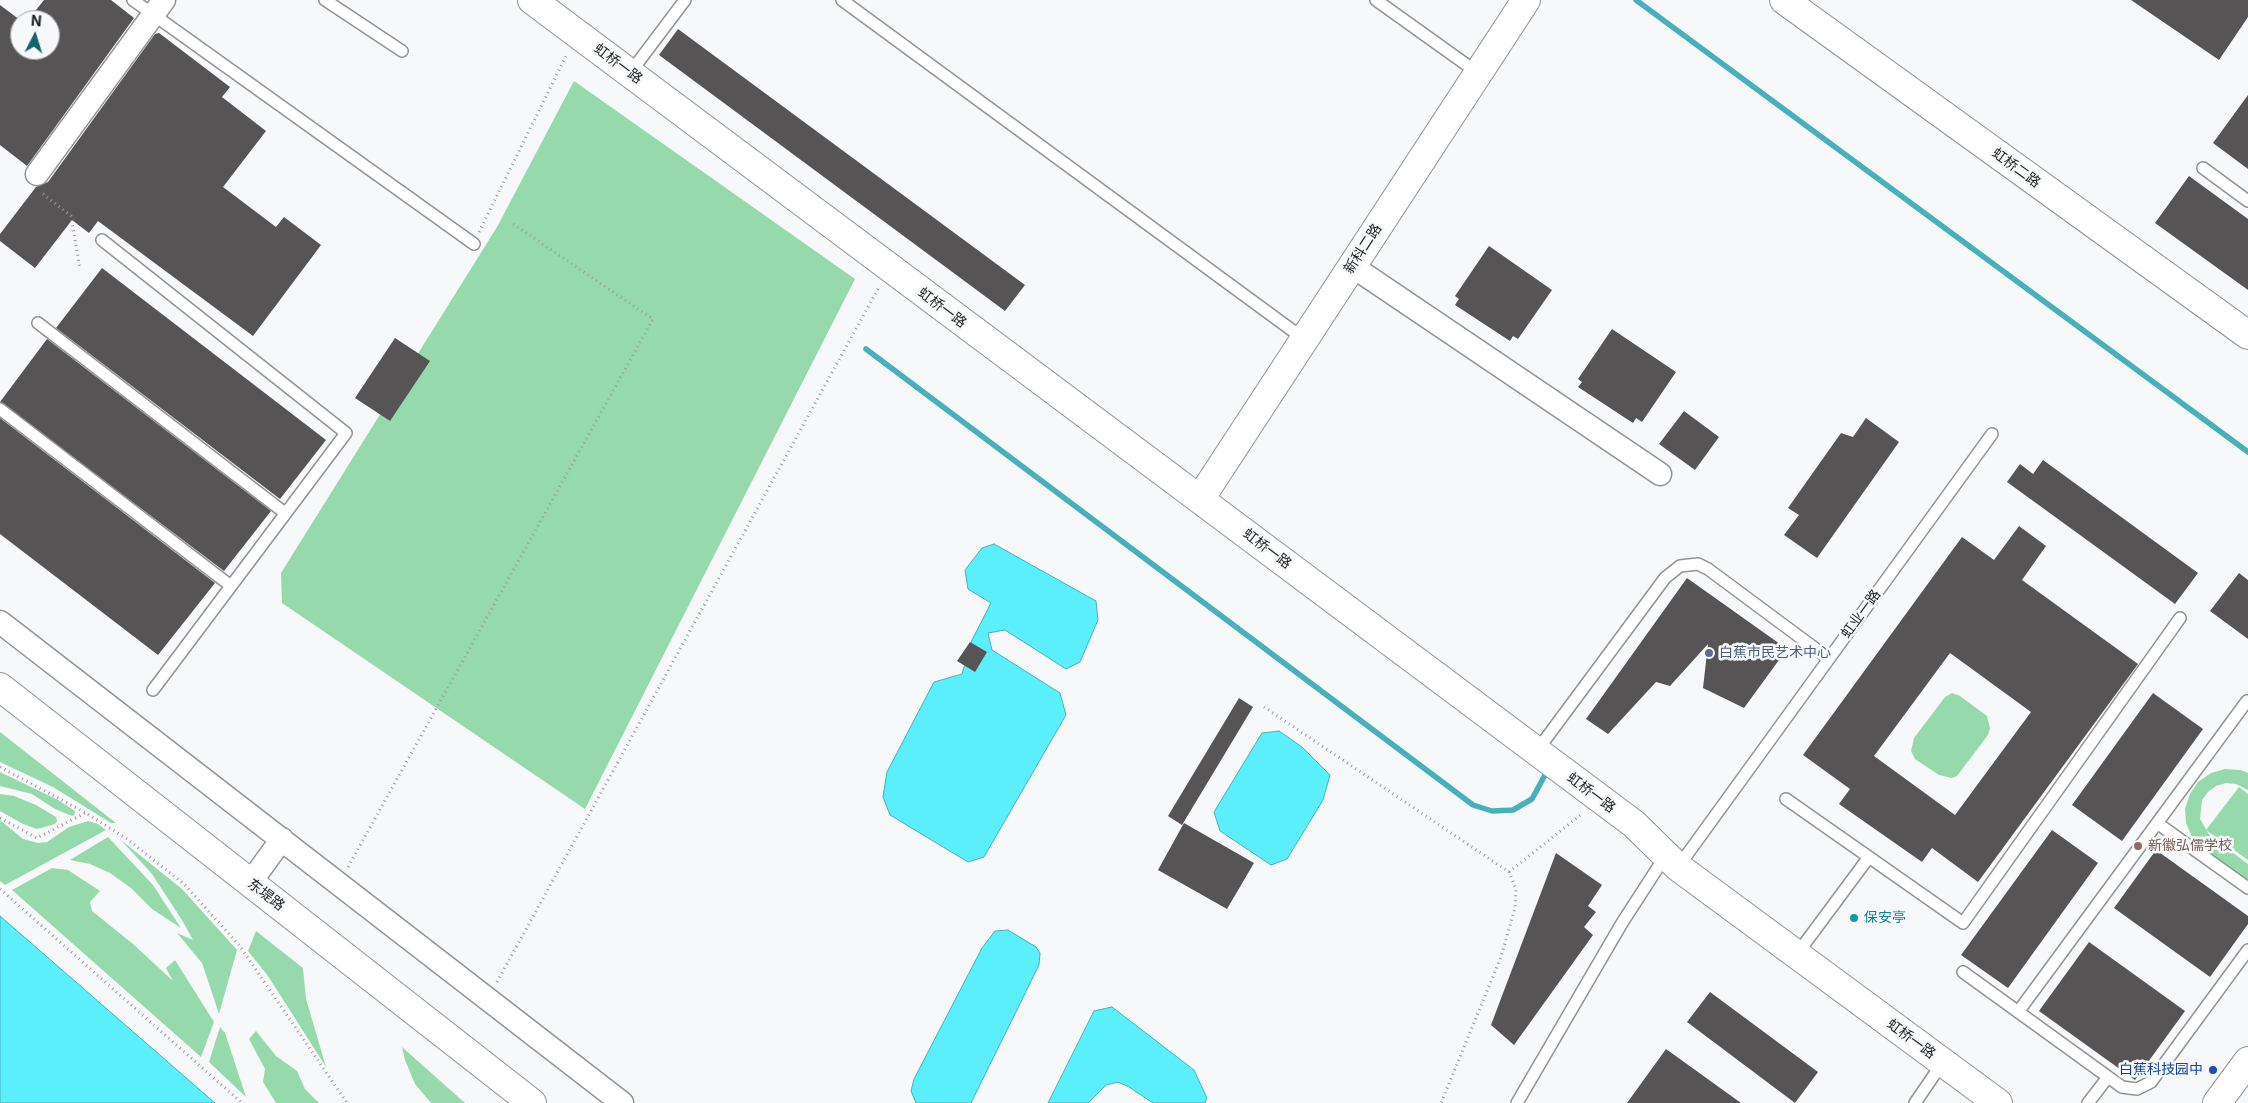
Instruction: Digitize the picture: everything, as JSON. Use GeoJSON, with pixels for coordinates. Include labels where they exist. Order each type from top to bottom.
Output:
{"type":"FeatureCollection","features":[{"type":"Feature","properties":{"kind":"street","name":"虹桥一路"},"geometry":{"type":"LineString","coordinates":[[532,0],[889,269],[1634,824],[1672,861],[1998,1103]]}},
{"type":"Feature","properties":{"kind":"street","name":"新科二路"},"geometry":{"type":"LineString","coordinates":[[1200,499],[1526,0]]}},
{"type":"Feature","properties":{"kind":"street","name":"虹桥二路"},"geometry":{"type":"LineString","coordinates":[[1784,0],[2248,335]]}},
{"type":"Feature","properties":{"kind":"street"},"geometry":{"type":"LineString","coordinates":[[36,181],[159,7]]}},
{"type":"Feature","properties":{"kind":"street"},"geometry":{"type":"LineString","coordinates":[[1352,266],[1660,474]]}},
{"type":"Feature","properties":{"kind":"street"},"geometry":{"type":"LineString","coordinates":[[0,622],[622,1103]]}},
{"type":"Feature","properties":{"kind":"street","name":"东堤路"},"geometry":{"type":"LineString","coordinates":[[0,687],[532,1103]]}},
{"type":"Feature","properties":{"kind":"street"},"geometry":{"type":"LineString","coordinates":[[250,882],[282,839]]}},
{"type":"Feature","properties":{"kind":"street"},"geometry":{"type":"LineString","coordinates":[[2217,1103],[2248,1061]]}},
{"type":"Feature","properties":{"kind":"lane"},"geometry":{"type":"LineString","coordinates":[[133,0],[159,7],[474,244]]}},
{"type":"Feature","properties":{"kind":"lane"},"geometry":{"type":"LineString","coordinates":[[325,0],[402,51]]}},
{"type":"Feature","properties":{"kind":"lane"},"geometry":{"type":"LineString","coordinates":[[630,73],[685,0]]}},
{"type":"Feature","properties":{"kind":"lane"},"geometry":{"type":"LineString","coordinates":[[842,0],[1304,339]]}},
{"type":"Feature","properties":{"kind":"lane"},"geometry":{"type":"LineString","coordinates":[[1376,0],[1478,73]]}},
{"type":"Feature","properties":{"kind":"lane"},"geometry":{"type":"LineString","coordinates":[[2203,168],[2248,201]]}},
{"type":"Feature","properties":{"kind":"lane"},"geometry":{"type":"LineString","coordinates":[[102,240],[346,433],[154,690]]}},
{"type":"Feature","properties":{"kind":"lane"},"geometry":{"type":"LineString","coordinates":[[38,324],[286,514]]}},
{"type":"Feature","properties":{"kind":"lane"},"geometry":{"type":"LineString","coordinates":[[0,409],[231,586]]}},
{"type":"Feature","properties":{"kind":"lane","name":"虹业一路"},"geometry":{"type":"LineString","coordinates":[[1517,1103],[1622,923],[1828,658],[1992,434]]}},
{"type":"Feature","properties":{"kind":"lane"},"geometry":{"type":"LineString","coordinates":[[1536,752],[1665,578],[1680,566],[1698,564],[1708,569],[1828,658]]}},
{"type":"Feature","properties":{"kind":"lane"},"geometry":{"type":"LineString","coordinates":[[1786,799],[1963,923],[2180,618]]}},
{"type":"Feature","properties":{"kind":"lane"},"geometry":{"type":"LineString","coordinates":[[2018,1012],[2248,701]]}},
{"type":"Feature","properties":{"kind":"lane"},"geometry":{"type":"LineString","coordinates":[[2157,823],[2248,888]]}},
{"type":"Feature","properties":{"kind":"lane"},"geometry":{"type":"LineString","coordinates":[[1797,955],[1869,857]]}},
{"type":"Feature","properties":{"kind":"lane"},"geometry":{"type":"LineString","coordinates":[[1963,972],[2108,1077],[2129,1089],[2145,1087],[2151,1082],[2248,950]]}},
{"type":"Feature","properties":{"kind":"lane"},"geometry":{"type":"LineString","coordinates":[[1916,1103],[1943,1062]]}},
{"type":"Feature","properties":{"kind":"lane"},"geometry":{"type":"LineString","coordinates":[[2088,1103],[2108,1077]]}},
{"type":"Feature","properties":{"kind":"path"},"geometry":{"type":"LineString","coordinates":[[474,244],[577,34]]}},
{"type":"Feature","properties":{"kind":"path"},"geometry":{"type":"LineString","coordinates":[[36,181],[71,216],[80,269]]}},
{"type":"Feature","properties":{"kind":"path"},"geometry":{"type":"LineString","coordinates":[[339,883],[653,319],[510,222]]}},
{"type":"Feature","properties":{"kind":"path"},"geometry":{"type":"LineString","coordinates":[[488,999],[889,269]]}},
{"type":"Feature","properties":{"kind":"path"},"geometry":{"type":"LineString","coordinates":[[1264,707],[1509,872],[1516,889],[1515,908],[1501,957],[1441,1103]]}},
{"type":"Feature","properties":{"kind":"path"},"geometry":{"type":"LineString","coordinates":[[0,768],[86,813],[127,839],[184,884],[239,945],[347,1103]]}},
{"type":"Feature","properties":{"kind":"path"},"geometry":{"type":"LineString","coordinates":[[1509,872],[1586,811],[1596,797]]}},
{"type":"Feature","properties":{"kind":"path"},"geometry":{"type":"LineString","coordinates":[[0,818],[37,838],[86,813]]}},
{"type":"Feature","properties":{"kind":"path"},"geometry":{"type":"LineString","coordinates":[[0,889],[242,1103]]}},
{"type":"Feature","properties":{"kind":"green space"},"geometry":{"type":"Polygon","coordinates":[[[574,81],[855,279],[585,809],[282,603],[281,573],[497,227],[574,81]]]}},
{"type":"Feature","properties":{"kind":"green space"},"geometry":{"type":"Polygon","coordinates":[[[1952,693],[1960,696],[1987,716],[1990,728],[1988,735],[1957,776],[1952,778],[1939,775],[1915,759],[1911,751],[1914,738],[1945,697],[1952,693]]]}},
{"type":"Feature","properties":{"kind":"green space"},"geometry":{"type":"Polygon","coordinates":[[[0,732],[116,823],[111,823],[53,787],[0,762],[0,732]]]}},
{"type":"Feature","properties":{"kind":"green space"},"geometry":{"type":"Polygon","coordinates":[[[2225,769],[2241,770],[2248,773],[2248,790],[2236,784],[2226,783],[2216,786],[2202,800],[2200,819],[2210,836],[2248,864],[2248,882],[2202,849],[2192,837],[2186,823],[2185,809],[2190,794],[2198,782],[2211,773],[2225,769]]]}},
{"type":"Feature","properties":{"kind":"green space"},"geometry":{"type":"Polygon","coordinates":[[[0,772],[58,800],[75,811],[74,815],[72,816],[55,809],[32,794],[0,786],[0,772]]]}},
{"type":"Feature","properties":{"kind":"green space"},"geometry":{"type":"Polygon","coordinates":[[[2239,787],[2248,794],[2248,860],[2206,830],[2239,787]]]}},
{"type":"Feature","properties":{"kind":"green space"},"geometry":{"type":"Polygon","coordinates":[[[0,794],[14,796],[36,805],[56,817],[57,821],[55,824],[37,829],[23,824],[0,811],[0,794]]]}},
{"type":"Feature","properties":{"kind":"green space"},"geometry":{"type":"Polygon","coordinates":[[[0,820],[23,839],[38,843],[47,842],[69,827],[88,821],[98,824],[106,830],[5,885],[0,881],[0,820]]]}},
{"type":"Feature","properties":{"kind":"green space"},"geometry":{"type":"Polygon","coordinates":[[[108,837],[153,885],[181,928],[152,909],[131,888],[110,873],[90,864],[70,860],[108,837]]]}},
{"type":"Feature","properties":{"kind":"green space"},"geometry":{"type":"Polygon","coordinates":[[[121,840],[182,889],[237,950],[219,1014],[202,963],[177,933],[193,940],[182,920],[152,874],[121,840]]]}},
{"type":"Feature","properties":{"kind":"green space"},"geometry":{"type":"Polygon","coordinates":[[[52,868],[68,870],[100,891],[90,902],[92,911],[133,944],[173,981],[166,968],[175,960],[214,1022],[201,1057],[12,890],[52,868]]]}},
{"type":"Feature","properties":{"kind":"green space"},"geometry":{"type":"Polygon","coordinates":[[[256,931],[303,968],[306,999],[326,1067],[268,976],[248,951],[256,931]]]}},
{"type":"Feature","properties":{"kind":"green space"},"geometry":{"type":"Polygon","coordinates":[[[220,1027],[225,1033],[246,1097],[209,1062],[220,1027]]]}},
{"type":"Feature","properties":{"kind":"green space"},"geometry":{"type":"Polygon","coordinates":[[[256,1031],[276,1056],[297,1071],[305,1089],[319,1103],[276,1103],[263,1082],[265,1069],[249,1039],[256,1031]]]}},
{"type":"Feature","properties":{"kind":"green space"},"geometry":{"type":"Polygon","coordinates":[[[402,1047],[465,1103],[431,1103],[415,1084],[402,1047]]]}},
{"type":"Feature","properties":{"kind":"water"},"geometry":{"type":"Polygon","coordinates":[[[994,544],[1096,601],[1098,620],[1080,662],[1066,669],[1005,630],[988,633],[992,650],[1060,693],[1066,715],[984,857],[968,862],[890,815],[883,797],[887,772],[934,682],[962,674],[972,640],[991,603],[968,589],[965,570],[982,548],[994,544]]]}},
{"type":"Feature","properties":{"kind":"water"},"geometry":{"type":"Polygon","coordinates":[[[1279,731],[1302,747],[1330,775],[1323,800],[1287,859],[1271,865],[1220,831],[1214,812],[1262,733],[1279,731]]]}},
{"type":"Feature","properties":{"kind":"water"},"geometry":{"type":"Polygon","coordinates":[[[0,916],[215,1103],[0,1103],[0,916]]]}},
{"type":"Feature","properties":{"kind":"water"},"geometry":{"type":"Polygon","coordinates":[[[1008,930],[1036,947],[1040,953],[1039,965],[971,1103],[916,1103],[911,1091],[914,1079],[982,948],[995,931],[1008,930]]]}},
{"type":"Feature","properties":{"kind":"water"},"geometry":{"type":"Polygon","coordinates":[[[1112,1007],[1194,1070],[1207,1098],[1205,1103],[1153,1103],[1118,1082],[1106,1085],[1088,1103],[1048,1103],[1094,1011],[1112,1007]]]}},
{"type":"Feature","properties":{"kind":"building"},"geometry":{"type":"Polygon","coordinates":[[[44,0],[111,0],[134,18],[27,166],[0,145],[0,5],[10,12],[10,60],[60,60],[60,10],[36,10],[44,0]]]}},
{"type":"Feature","properties":{"kind":"building"},"geometry":{"type":"Polygon","coordinates":[[[2131,0],[2248,0],[2248,17],[2219,60],[2131,0]]]}},
{"type":"Feature","properties":{"kind":"building"},"geometry":{"type":"Polygon","coordinates":[[[678,29],[1025,285],[1005,311],[659,55],[678,29]]]}},
{"type":"Feature","properties":{"kind":"building"},"geometry":{"type":"Polygon","coordinates":[[[159,33],[230,87],[222,97],[266,131],[223,187],[276,227],[284,217],[321,245],[253,336],[98,221],[89,233],[72,220],[35,268],[0,241],[0,234],[36,187],[48,182],[155,34],[159,33]]]}},
{"type":"Feature","properties":{"kind":"building"},"geometry":{"type":"Polygon","coordinates":[[[2248,95],[2248,169],[2213,143],[2248,95]]]}},
{"type":"Feature","properties":{"kind":"building"},"geometry":{"type":"Polygon","coordinates":[[[2189,176],[2248,219],[2248,290],[2155,223],[2189,176]]]}},
{"type":"Feature","properties":{"kind":"building"},"geometry":{"type":"Polygon","coordinates":[[[1489,246],[1552,290],[1518,339],[1513,336],[1510,341],[1455,305],[1459,299],[1455,296],[1489,246]]]}},
{"type":"Feature","properties":{"kind":"building"},"geometry":{"type":"Polygon","coordinates":[[[102,268],[326,440],[280,499],[56,328],[102,268]]]}},
{"type":"Feature","properties":{"kind":"building"},"geometry":{"type":"Polygon","coordinates":[[[1612,329],[1676,372],[1642,422],[1636,418],[1633,423],[1578,387],[1582,382],[1578,379],[1612,329]]]}},
{"type":"Feature","properties":{"kind":"building"},"geometry":{"type":"Polygon","coordinates":[[[395,338],[430,361],[390,421],[355,398],[395,338]]]}},
{"type":"Feature","properties":{"kind":"building"},"geometry":{"type":"Polygon","coordinates":[[[47,339],[271,511],[224,571],[0,402],[47,339]]]}},
{"type":"Feature","properties":{"kind":"building"},"geometry":{"type":"Polygon","coordinates":[[[1684,411],[1719,437],[1695,470],[1659,444],[1684,411]]]}},
{"type":"Feature","properties":{"kind":"building"},"geometry":{"type":"Polygon","coordinates":[[[0,418],[215,583],[158,655],[0,534],[0,418]]]}},
{"type":"Feature","properties":{"kind":"building"},"geometry":{"type":"Polygon","coordinates":[[[1866,418],[1899,442],[1817,558],[1784,535],[1799,515],[1788,508],[1841,433],[1853,437],[1866,418]]]}},
{"type":"Feature","properties":{"kind":"building"},"geometry":{"type":"Polygon","coordinates":[[[2043,460],[2198,573],[2175,604],[2007,482],[2020,464],[2033,474],[2043,460]]]}},
{"type":"Feature","properties":{"kind":"building"},"geometry":{"type":"Polygon","coordinates":[[[2019,526],[2046,546],[2022,580],[2138,664],[1978,882],[1932,848],[1922,862],[1839,804],[1850,789],[1803,755],[1962,537],[1994,560],[2019,526]],[[1950,653],[1874,756],[1955,815],[2031,712],[1950,653]]]}},
{"type":"Feature","properties":{"kind":"building"},"geometry":{"type":"Polygon","coordinates":[[[2239,573],[2248,580],[2248,639],[2210,611],[2239,573]]]}},
{"type":"Feature","properties":{"kind":"building","name":"白蕉市民艺术中心"},"geometry":{"type":"Polygon","coordinates":[[[1687,578],[1787,649],[1744,708],[1703,688],[1708,644],[1670,686],[1656,682],[1608,734],[1586,719],[1687,578]]]}},
{"type":"Feature","properties":{"kind":"building"},"geometry":{"type":"Polygon","coordinates":[[[970,642],[987,652],[975,672],[957,661],[970,642]]]}},
{"type":"Feature","properties":{"kind":"building"},"geometry":{"type":"Polygon","coordinates":[[[2153,693],[2203,729],[2122,841],[2072,805],[2153,693]]]}},
{"type":"Feature","properties":{"kind":"building"},"geometry":{"type":"Polygon","coordinates":[[[1239,698],[1253,707],[1182,825],[1168,816],[1239,698]]]}},
{"type":"Feature","properties":{"kind":"building"},"geometry":{"type":"Polygon","coordinates":[[[1184,823],[1254,863],[1227,909],[1158,870],[1184,823]]]}},
{"type":"Feature","properties":{"kind":"building"},"geometry":{"type":"Polygon","coordinates":[[[2052,830],[2098,863],[2008,988],[1961,955],[2052,830]]]}},
{"type":"Feature","properties":{"kind":"building"},"geometry":{"type":"Polygon","coordinates":[[[2156,850],[2248,916],[2248,924],[2210,977],[2114,908],[2156,850]]]}},
{"type":"Feature","properties":{"kind":"building"},"geometry":{"type":"Polygon","coordinates":[[[1556,853],[1602,885],[1588,906],[1596,912],[1584,927],[1593,935],[1514,1045],[1491,1025],[1556,853]]]}},
{"type":"Feature","properties":{"kind":"building"},"geometry":{"type":"Polygon","coordinates":[[[2089,942],[2185,1011],[2135,1080],[2039,1011],[2089,942]]]}},
{"type":"Feature","properties":{"kind":"building"},"geometry":{"type":"Polygon","coordinates":[[[1710,992],[1818,1072],[1795,1103],[1687,1022],[1710,992]]]}},
{"type":"Feature","properties":{"kind":"building"},"geometry":{"type":"Polygon","coordinates":[[[1666,1049],[1741,1103],[1627,1103],[1666,1049]]]}},
{"type":"Feature","properties":{"kind":"waterway"},"geometry":{"type":"LineString","coordinates":[[1636,0],[2248,452]]}},
{"type":"Feature","properties":{"kind":"waterway"},"geometry":{"type":"LineString","coordinates":[[866,349],[1473,805],[1492,811],[1513,810],[1532,799],[1545,775]]}},
{"type":"Feature","properties":{"kind":"place","name":"白蕉市民艺术中心"},"geometry":{"type":"Point","coordinates":[1709,653]}},
{"type":"Feature","properties":{"kind":"place","name":"新徽弘儒学校"},"geometry":{"type":"Point","coordinates":[2138,846]}},
{"type":"Feature","properties":{"kind":"place","name":"保安亭"},"geometry":{"type":"Point","coordinates":[1854,918]}},
{"type":"Feature","properties":{"kind":"place","name":"白蕉科技园中"},"geometry":{"type":"Point","coordinates":[2213,1070]}}]}
